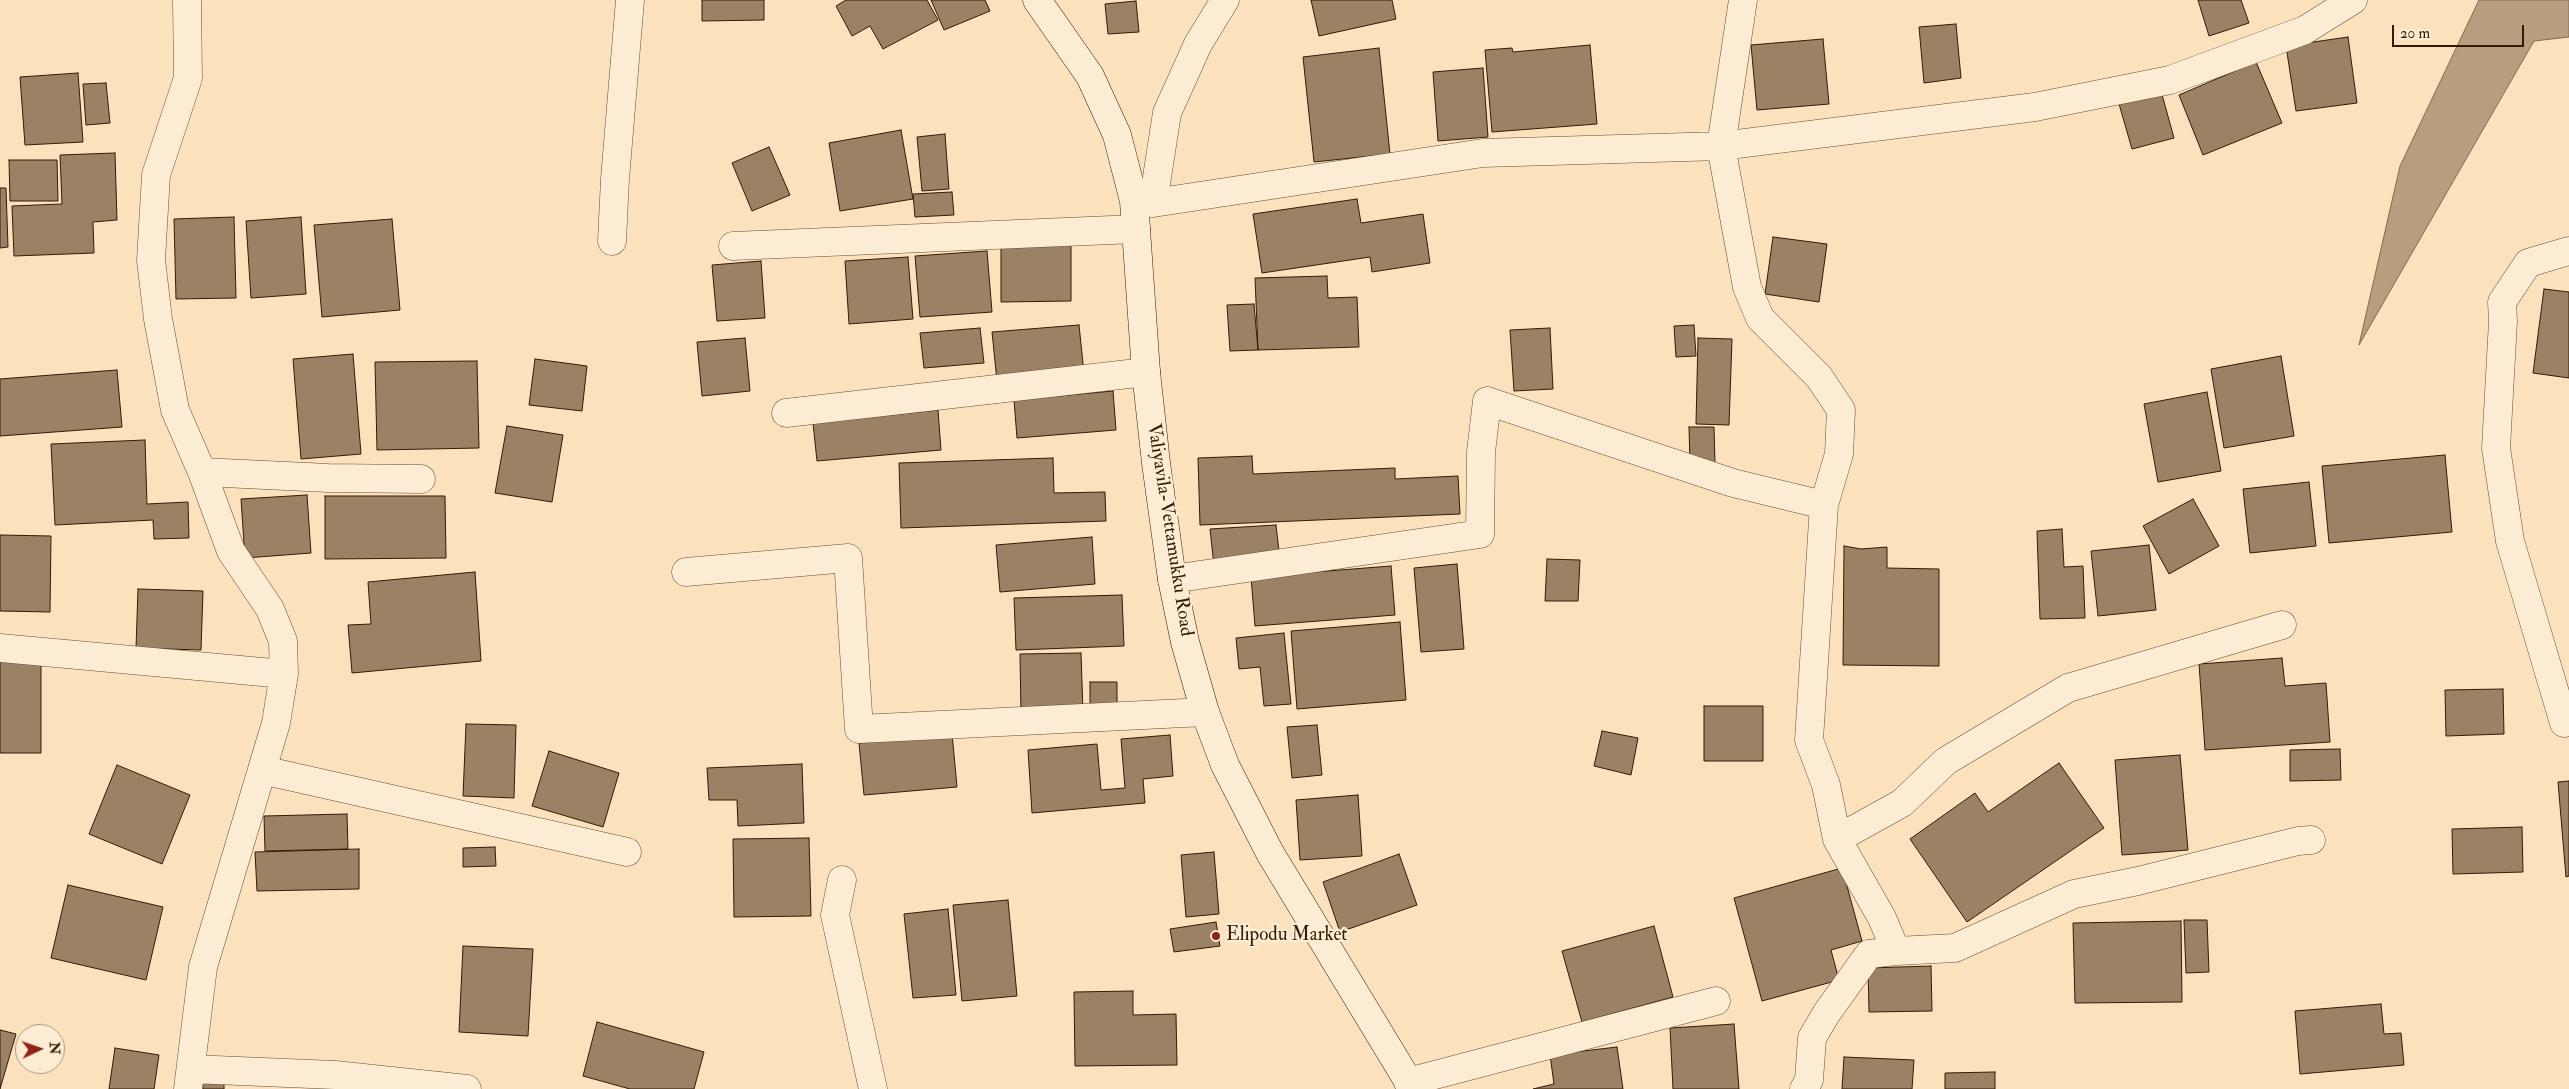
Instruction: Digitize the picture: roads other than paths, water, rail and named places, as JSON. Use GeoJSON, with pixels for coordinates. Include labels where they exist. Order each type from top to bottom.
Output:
{"type":"FeatureCollection","features":[{"type":"Feature","properties":{"kind":"street"},"geometry":{"type":"LineString","coordinates":[[187,0],[188,78],[156,175],[151,260],[158,319],[175,410],[202,472],[231,551],[270,610],[283,641],[284,674],[276,723],[203,967],[189,1079],[335,1075],[467,1089]]}},
{"type":"Feature","properties":{"kind":"street"},"geometry":{"type":"LineString","coordinates":[[612,241],[615,179],[630,0]]}},
{"type":"Feature","properties":{"kind":"street","name":"Valiyavila-Vettamukku Road"},"geometry":{"type":"LineString","coordinates":[[1037,0],[1090,76],[1117,135],[1144,202],[1136,229],[1146,372],[1172,579],[1185,642],[1205,712],[1225,765],[1270,853],[1411,1085]]}},
{"type":"Feature","properties":{"kind":"street"},"geometry":{"type":"LineString","coordinates":[[1225,0],[1198,44],[1167,113],[1144,202],[1484,153],[1721,146],[2035,108],[2170,80],[2306,30],[2353,0]]}},
{"type":"Feature","properties":{"kind":"street"},"geometry":{"type":"LineString","coordinates":[[1743,0],[1721,146],[1747,287],[1760,318],[1819,377],[1841,410],[1839,454],[1824,505],[1809,740],[1826,785],[1837,839],[1882,918],[1896,951]]}},
{"type":"Feature","properties":{"kind":"street"},"geometry":{"type":"LineString","coordinates":[[733,246],[1136,229]]}},
{"type":"Feature","properties":{"kind":"street"},"geometry":{"type":"LineString","coordinates":[[2564,723],[2510,541],[2496,448],[2503,321],[2502,302],[2528,263],[2569,251]]}},
{"type":"Feature","properties":{"kind":"street"},"geometry":{"type":"LineString","coordinates":[[786,413],[1146,372]]}},
{"type":"Feature","properties":{"kind":"street"},"geometry":{"type":"LineString","coordinates":[[1172,579],[1480,534],[1481,452],[1487,401],[1733,483],[1824,505]]}},
{"type":"Feature","properties":{"kind":"street"},"geometry":{"type":"LineString","coordinates":[[202,472],[328,478],[421,479]]}},
{"type":"Feature","properties":{"kind":"street"},"geometry":{"type":"LineString","coordinates":[[686,572],[848,558],[859,729],[1205,712]]}},
{"type":"Feature","properties":{"kind":"street"},"geometry":{"type":"LineString","coordinates":[[1837,839],[1902,803],[1946,761],[2068,688],[2282,625]]}},
{"type":"Feature","properties":{"kind":"street"},"geometry":{"type":"LineString","coordinates":[[0,648],[284,674]]}},
{"type":"Feature","properties":{"kind":"street"},"geometry":{"type":"LineString","coordinates":[[262,770],[627,852]]}},
{"type":"Feature","properties":{"kind":"street"},"geometry":{"type":"LineString","coordinates":[[1804,1089],[1809,1080],[1812,1038],[1826,1014],[1869,954],[1955,948],[2074,894],[2138,882],[2298,841],[2311,840]]}},
{"type":"Feature","properties":{"kind":"street"},"geometry":{"type":"LineString","coordinates":[[842,880],[835,915],[873,1089]]}},
{"type":"Feature","properties":{"kind":"street"},"geometry":{"type":"LineString","coordinates":[[1411,1085],[1716,1001]]}},
{"type":"Feature","properties":{"kind":"place","name":"Elipodu Market"},"geometry":{"type":"Point","coordinates":[1216,936]}}]}
